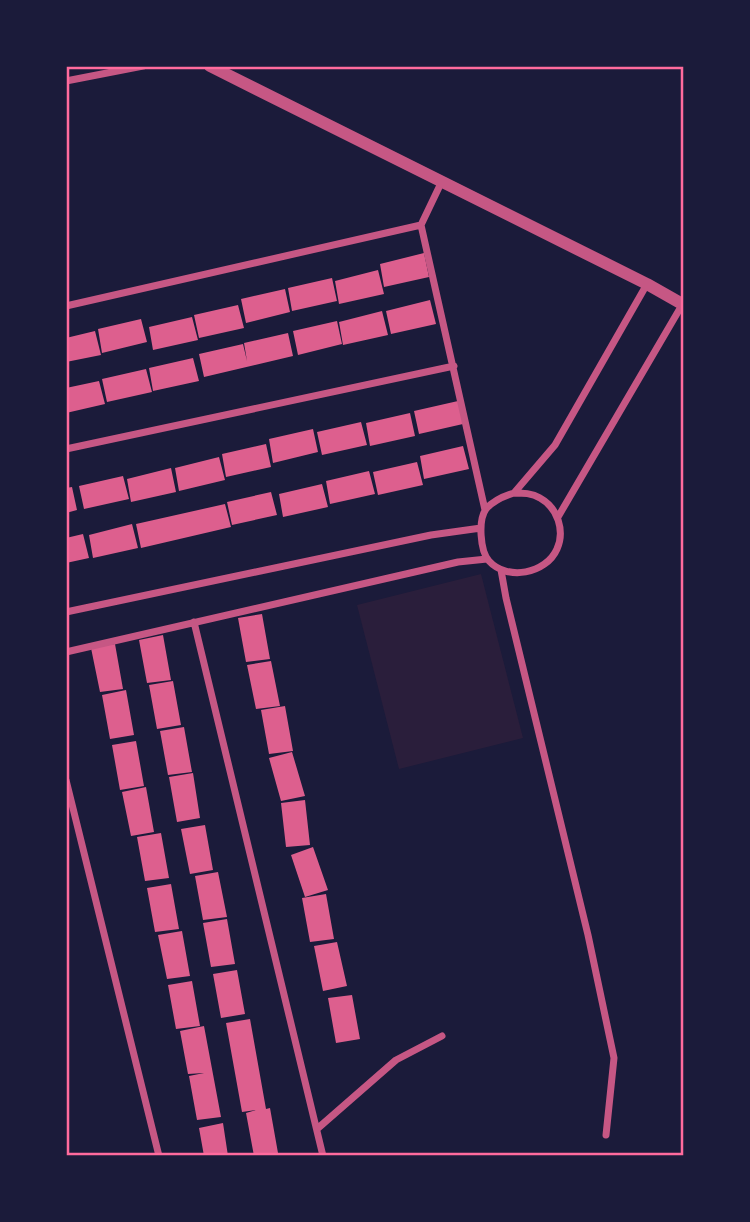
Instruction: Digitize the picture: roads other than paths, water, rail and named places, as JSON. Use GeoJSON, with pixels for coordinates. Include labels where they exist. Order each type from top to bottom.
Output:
{"type":"FeatureCollection","features":[{"type":"Feature","properties":{"kind":"street"},"geometry":{"type":"LineString","coordinates":[[66,81],[143,66]]}},
{"type":"Feature","properties":{"kind":"street"},"geometry":{"type":"LineString","coordinates":[[211,66],[647,284],[683,305],[558,517]]}},
{"type":"Feature","properties":{"kind":"street"},"geometry":{"type":"LineString","coordinates":[[443,181],[422,225],[485,510],[481,528],[482,544],[487,559],[501,570],[522,573],[546,564],[554,554],[561,530],[558,517],[540,498],[527,493],[514,493],[501,497],[485,510]]}},
{"type":"Feature","properties":{"kind":"street"},"geometry":{"type":"LineString","coordinates":[[66,306],[422,225]]}},
{"type":"Feature","properties":{"kind":"street"},"geometry":{"type":"LineString","coordinates":[[514,493],[555,445],[647,284]]}},
{"type":"Feature","properties":{"kind":"street"},"geometry":{"type":"LineString","coordinates":[[66,449],[454,366]]}},
{"type":"Feature","properties":{"kind":"street"},"geometry":{"type":"LineString","coordinates":[[66,612],[431,535],[481,528]]}},
{"type":"Feature","properties":{"kind":"street"},"geometry":{"type":"LineString","coordinates":[[66,653],[458,562],[487,559]]}},
{"type":"Feature","properties":{"kind":"street"},"geometry":{"type":"LineString","coordinates":[[501,570],[588,934],[614,1058],[606,1135]]}},
{"type":"Feature","properties":{"kind":"street"},"geometry":{"type":"LineString","coordinates":[[194,622],[323,1156]]}},
{"type":"Feature","properties":{"kind":"street"},"geometry":{"type":"LineString","coordinates":[[66,780],[159,1156]]}},
{"type":"Feature","properties":{"kind":"street"},"geometry":{"type":"LineString","coordinates":[[317,1129],[396,1060],[442,1036]]}}]}
